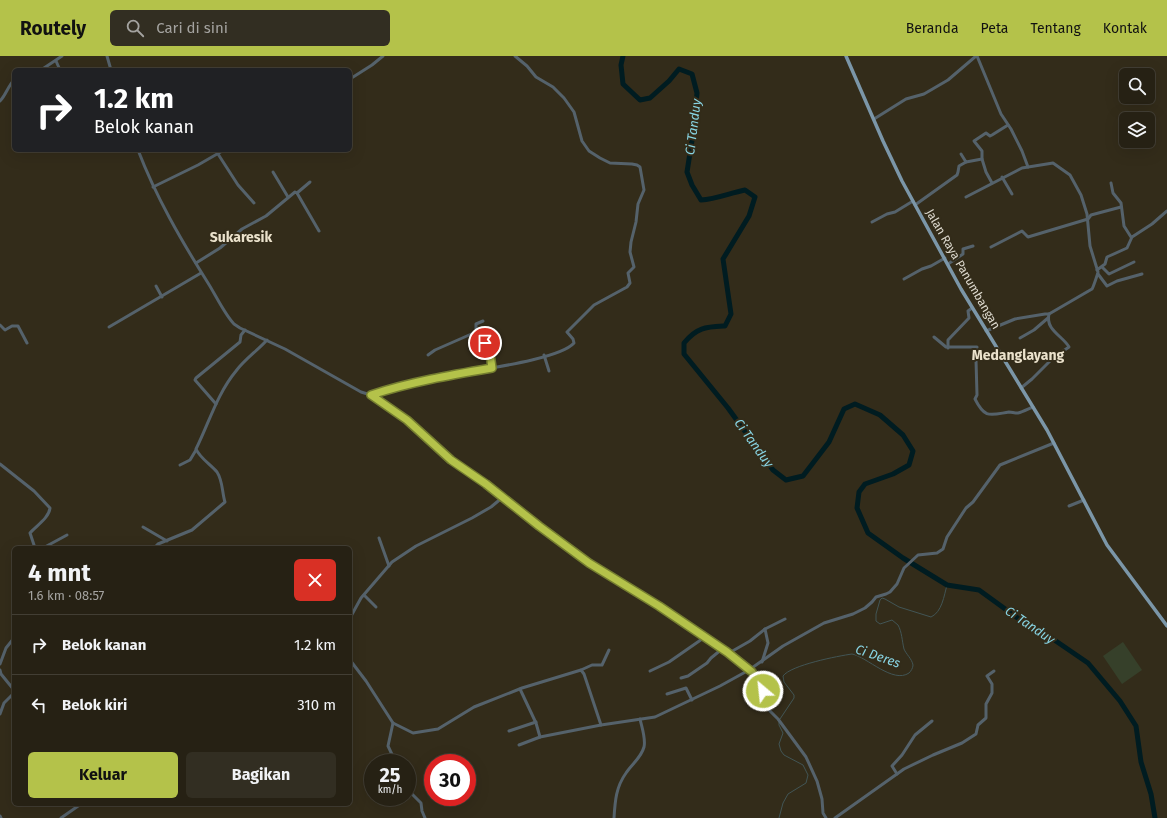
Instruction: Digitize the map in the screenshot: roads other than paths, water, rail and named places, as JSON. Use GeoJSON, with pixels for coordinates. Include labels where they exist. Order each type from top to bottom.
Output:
{"type":"FeatureCollection","features":[{"type":"Feature","properties":{"kind":"main road","name":"Jalan Raya Panumbangan"},"geometry":{"type":"LineString","coordinates":[[846,56],[899,174],[972,308],[1054,443],[1107,545],[1167,626]]}},
{"type":"Feature","properties":{"kind":"street"},"geometry":{"type":"LineString","coordinates":[[44,68],[62,56]]}},
{"type":"Feature","properties":{"kind":"street"},"geometry":{"type":"LineString","coordinates":[[107,56],[110,68]]}},
{"type":"Feature","properties":{"kind":"street"},"geometry":{"type":"LineString","coordinates":[[352,78],[383,56]]}},
{"type":"Feature","properties":{"kind":"street"},"geometry":{"type":"LineString","coordinates":[[371,395],[431,379],[492,368],[563,350],[571,345],[574,340],[567,332],[581,317],[595,304],[629,285],[628,273],[634,267],[630,252],[631,242],[636,222],[638,204],[644,190],[640,166],[610,162],[600,158],[587,149],[580,133],[574,112],[564,98],[553,87],[536,77],[527,66],[515,56]]}},
{"type":"Feature","properties":{"kind":"street"},"geometry":{"type":"LineString","coordinates":[[874,120],[906,99],[924,94],[948,80],[976,56],[1001,114],[1023,153],[1028,167]]}},
{"type":"Feature","properties":{"kind":"street"},"geometry":{"type":"LineString","coordinates":[[56,61],[59,68]]}},
{"type":"Feature","properties":{"kind":"street"},"geometry":{"type":"LineString","coordinates":[[0,101],[12,83]]}},
{"type":"Feature","properties":{"kind":"street"},"geometry":{"type":"LineString","coordinates":[[992,183],[986,172],[982,159],[982,151],[974,141],[986,133],[992,135],[1008,125]]}},
{"type":"Feature","properties":{"kind":"street"},"geometry":{"type":"LineString","coordinates":[[139,152],[153,187],[172,223],[232,322],[244,330],[285,349],[361,392],[371,395],[407,420],[451,460],[503,497],[589,563],[659,606],[729,653],[750,670],[758,680],[769,710],[803,751],[817,779],[822,799],[823,813],[826,818]]}},
{"type":"Feature","properties":{"kind":"street"},"geometry":{"type":"LineString","coordinates":[[153,187],[221,152]]}},
{"type":"Feature","properties":{"kind":"street"},"geometry":{"type":"LineString","coordinates":[[218,154],[238,185],[254,203]]}},
{"type":"Feature","properties":{"kind":"street"},"geometry":{"type":"LineString","coordinates":[[960,154],[966,162]]}},
{"type":"Feature","properties":{"kind":"street"},"geometry":{"type":"LineString","coordinates":[[915,205],[957,175],[959,166],[966,162],[982,159]]}},
{"type":"Feature","properties":{"kind":"street"},"geometry":{"type":"LineString","coordinates":[[966,197],[1020,169],[1053,163],[1070,175],[1081,196],[1088,220],[1090,246],[1098,274],[1107,286],[1117,281],[1142,274]]}},
{"type":"Feature","properties":{"kind":"street"},"geometry":{"type":"LineString","coordinates":[[273,172],[288,197]]}},
{"type":"Feature","properties":{"kind":"street"},"geometry":{"type":"LineString","coordinates":[[1002,178],[1012,194]]}},
{"type":"Feature","properties":{"kind":"street"},"geometry":{"type":"LineString","coordinates":[[196,263],[220,248],[242,229],[266,216],[288,197],[295,192],[297,193],[310,182]]}},
{"type":"Feature","properties":{"kind":"street"},"geometry":{"type":"LineString","coordinates":[[1111,183],[1113,193],[1119,201],[1121,207],[1124,226],[1131,237]]}},
{"type":"Feature","properties":{"kind":"street"},"geometry":{"type":"LineString","coordinates":[[297,193],[319,231]]}},
{"type":"Feature","properties":{"kind":"street"},"geometry":{"type":"LineString","coordinates":[[872,222],[895,212],[913,201]]}},
{"type":"Feature","properties":{"kind":"street"},"geometry":{"type":"LineString","coordinates":[[991,247],[1022,231],[1028,236],[1088,220],[1091,215],[1121,207]]}},
{"type":"Feature","properties":{"kind":"street"},"geometry":{"type":"LineString","coordinates":[[1097,270],[1106,264],[1107,257],[1127,248],[1131,237],[1152,224],[1167,211]]}},
{"type":"Feature","properties":{"kind":"street"},"geometry":{"type":"LineString","coordinates":[[948,264],[963,254],[963,249],[973,246]]}},
{"type":"Feature","properties":{"kind":"street"},"geometry":{"type":"LineString","coordinates":[[904,279],[922,268],[931,266],[945,258]]}},
{"type":"Feature","properties":{"kind":"street"},"geometry":{"type":"LineString","coordinates":[[1102,267],[1109,274],[1134,262]]}},
{"type":"Feature","properties":{"kind":"street"},"geometry":{"type":"LineString","coordinates":[[108,328],[201,273]]}},
{"type":"Feature","properties":{"kind":"street"},"geometry":{"type":"LineString","coordinates":[[1020,338],[1034,330],[1049,316],[1092,289],[1094,286],[1094,279],[1098,274]]}},
{"type":"Feature","properties":{"kind":"street"},"geometry":{"type":"LineString","coordinates":[[156,286],[162,297]]}},
{"type":"Feature","properties":{"kind":"street"},"geometry":{"type":"LineString","coordinates":[[947,348],[948,340],[969,318],[968,311],[972,308]]}},
{"type":"Feature","properties":{"kind":"street"},"geometry":{"type":"LineString","coordinates":[[986,331],[1015,319],[1045,314],[1049,316]]}},
{"type":"Feature","properties":{"kind":"street"},"geometry":{"type":"LineString","coordinates":[[1021,388],[1053,358],[1069,347],[1051,326],[1049,316]]}},
{"type":"Feature","properties":{"kind":"street"},"geometry":{"type":"LineString","coordinates":[[483,321],[476,324],[476,332],[479,340],[486,345],[492,360],[492,368]]}},
{"type":"Feature","properties":{"kind":"street"},"geometry":{"type":"LineString","coordinates":[[0,325],[4,330],[12,326],[18,326],[25,336],[27,343]]}},
{"type":"Feature","properties":{"kind":"street"},"geometry":{"type":"LineString","coordinates":[[216,404],[195,380],[239,343],[244,330]]}},
{"type":"Feature","properties":{"kind":"street"},"geometry":{"type":"LineString","coordinates":[[428,355],[430,352],[476,332]]}},
{"type":"Feature","properties":{"kind":"street"},"geometry":{"type":"LineString","coordinates":[[934,337],[942,346],[947,348],[977,347],[977,395],[975,399],[984,411],[995,415],[1007,412],[1017,413],[1033,408]]}},
{"type":"Feature","properties":{"kind":"street"},"geometry":{"type":"LineString","coordinates":[[180,465],[190,460],[196,450],[216,404],[234,373],[240,365],[267,340]]}},
{"type":"Feature","properties":{"kind":"street"},"geometry":{"type":"LineString","coordinates":[[544,356],[549,371]]}},
{"type":"Feature","properties":{"kind":"street"},"geometry":{"type":"LineString","coordinates":[[519,745],[540,737],[601,724],[659,715],[750,670],[783,646],[824,623],[859,611],[870,604],[876,597],[886,594],[897,584],[904,568],[918,555],[937,553],[943,549],[947,537],[966,508],[975,499],[1000,465],[1054,443]]}},
{"type":"Feature","properties":{"kind":"street"},"geometry":{"type":"LineString","coordinates":[[156,546],[192,530],[225,502],[222,496],[221,483],[217,473],[196,450]]}},
{"type":"Feature","properties":{"kind":"street"},"geometry":{"type":"LineString","coordinates":[[0,464],[34,491],[50,508],[45,518],[30,533],[34,546]]}},
{"type":"Feature","properties":{"kind":"street"},"geometry":{"type":"LineString","coordinates":[[352,614],[364,594],[388,566],[416,546],[472,518],[503,497]]}},
{"type":"Feature","properties":{"kind":"street"},"geometry":{"type":"LineString","coordinates":[[1069,506],[1084,500]]}},
{"type":"Feature","properties":{"kind":"street"},"geometry":{"type":"LineString","coordinates":[[143,527],[168,541]]}},
{"type":"Feature","properties":{"kind":"street"},"geometry":{"type":"LineString","coordinates":[[46,546],[67,534]]}},
{"type":"Feature","properties":{"kind":"street"},"geometry":{"type":"LineString","coordinates":[[379,538],[388,566]]}},
{"type":"Feature","properties":{"kind":"street"},"geometry":{"type":"LineString","coordinates":[[364,594],[376,608]]}},
{"type":"Feature","properties":{"kind":"street"},"geometry":{"type":"LineString","coordinates":[[729,653],[750,641],[765,629],[784,619]]}},
{"type":"Feature","properties":{"kind":"street"},"geometry":{"type":"LineString","coordinates":[[762,662],[768,643],[765,629]]}},
{"type":"Feature","properties":{"kind":"street"},"geometry":{"type":"LineString","coordinates":[[650,671],[669,662],[704,637]]}},
{"type":"Feature","properties":{"kind":"street"},"geometry":{"type":"LineString","coordinates":[[0,664],[6,648],[12,640]]}},
{"type":"Feature","properties":{"kind":"street"},"geometry":{"type":"LineString","coordinates":[[681,678],[688,676],[705,665],[722,649]]}},
{"type":"Feature","properties":{"kind":"street"},"geometry":{"type":"LineString","coordinates":[[352,663],[366,681],[393,723],[413,733],[438,729],[474,707],[520,689],[581,670],[592,665],[602,665],[609,650]]}},
{"type":"Feature","properties":{"kind":"street"},"geometry":{"type":"LineString","coordinates":[[0,670],[1,674],[12,689]]}},
{"type":"Feature","properties":{"kind":"street"},"geometry":{"type":"LineString","coordinates":[[581,670],[584,674],[601,724]]}},
{"type":"Feature","properties":{"kind":"street"},"geometry":{"type":"LineString","coordinates":[[834,818],[915,763],[962,743],[976,734],[978,725],[986,718],[986,704],[992,693],[992,684],[988,676],[994,670]]}},
{"type":"Feature","properties":{"kind":"street"},"geometry":{"type":"LineString","coordinates":[[667,694],[686,688],[692,700]]}},
{"type":"Feature","properties":{"kind":"street"},"geometry":{"type":"LineString","coordinates":[[520,689],[536,722],[540,737]]}},
{"type":"Feature","properties":{"kind":"street"},"geometry":{"type":"LineString","coordinates":[[0,714],[4,703],[12,694]]}},
{"type":"Feature","properties":{"kind":"street"},"geometry":{"type":"LineString","coordinates":[[614,818],[614,801],[617,793],[626,773],[638,760],[644,747],[645,741],[640,719]]}},
{"type":"Feature","properties":{"kind":"street"},"geometry":{"type":"LineString","coordinates":[[509,732],[536,722]]}},
{"type":"Feature","properties":{"kind":"street"},"geometry":{"type":"LineString","coordinates":[[897,774],[892,766],[902,755],[915,735],[932,722]]}},
{"type":"Feature","properties":{"kind":"street"},"geometry":{"type":"LineString","coordinates":[[392,754],[388,746],[393,723]]}},
{"type":"Feature","properties":{"kind":"street"},"geometry":{"type":"LineString","coordinates":[[416,798],[421,803],[425,818]]}},
{"type":"Feature","properties":{"kind":"street"},"geometry":{"type":"LineString","coordinates":[[61,818],[78,806]]}},
{"type":"Feature","properties":{"kind":"waterway","name":"Ci Tanduy"},"geometry":{"type":"LineString","coordinates":[[623,56],[621,65],[623,84],[640,100],[650,98],[669,81],[679,69],[692,74],[697,93],[687,172],[692,185],[701,200],[745,190],[755,197],[749,216],[723,259],[731,314],[725,326],[702,329],[693,334],[684,343],[684,354],[728,408],[773,470],[786,480],[803,476],[829,442],[844,409],[855,404],[880,415],[903,435],[913,451],[909,465],[893,474],[865,484],[859,492],[857,508],[868,533],[903,558],[947,585],[979,590],[1019,619],[1050,637],[1088,663],[1120,701],[1136,726],[1141,762],[1151,794],[1155,818]]}},
{"type":"Feature","properties":{"kind":"waterway","name":"Ci Deres"},"geometry":{"type":"LineString","coordinates":[[780,719],[794,698],[794,695],[784,682],[783,676],[795,668],[826,659],[852,654],[888,673],[895,675],[909,673],[913,665],[904,649],[898,625],[892,620],[880,624],[876,621],[876,614],[880,600],[882,598],[899,607],[931,617],[935,615],[940,608],[944,599],[947,585]]}},
{"type":"Feature","properties":{"kind":"waterway","name":"Ci Deres"},"geometry":{"type":"LineString","coordinates":[[779,722],[783,733],[779,744],[781,751],[784,755],[803,765],[808,775],[806,783],[788,794],[783,803],[779,818]]}},
{"type":"Feature","properties":{"kind":"district","name":"Sukaresik"},"geometry":{"type":"Point","coordinates":[241,237]}},
{"type":"Feature","properties":{"kind":"district","name":"Medanglayang"},"geometry":{"type":"Point","coordinates":[1018,355]}}]}
